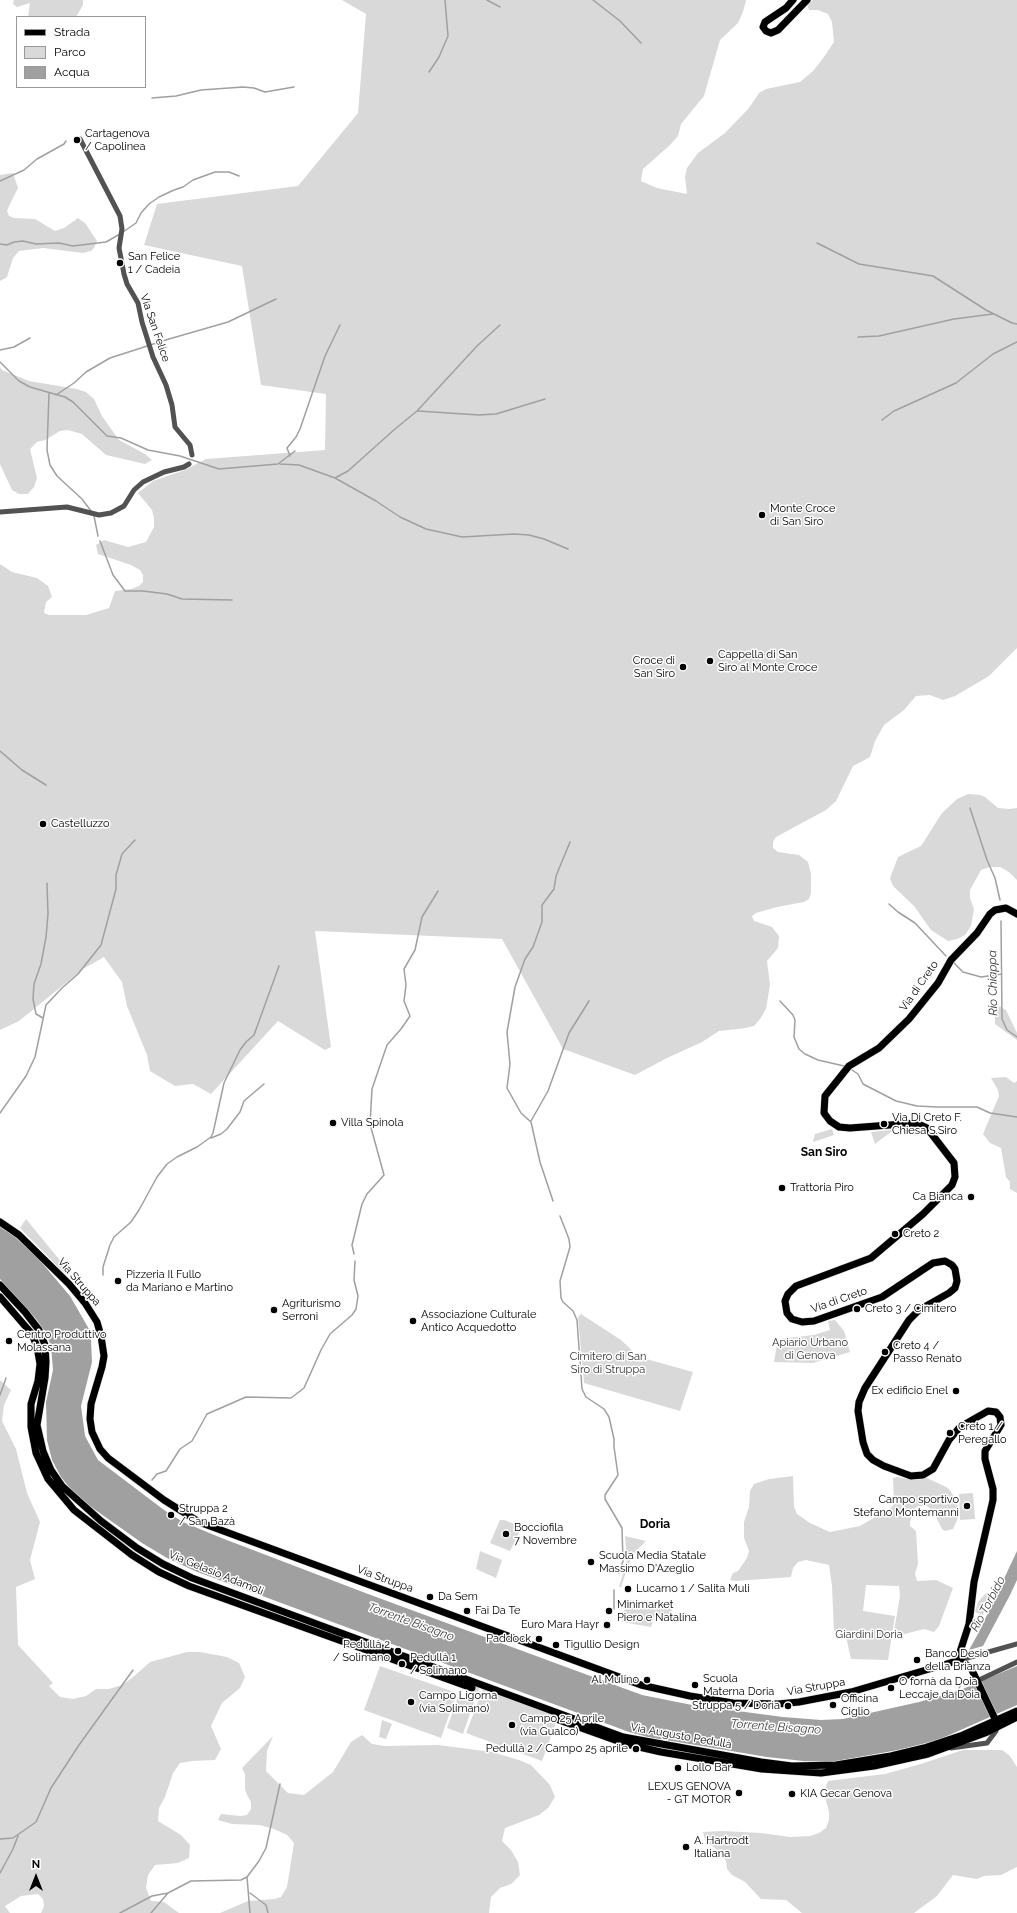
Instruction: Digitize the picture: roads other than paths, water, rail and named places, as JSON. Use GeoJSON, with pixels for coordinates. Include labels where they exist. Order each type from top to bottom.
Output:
{"type":"FeatureCollection","features":[{"type":"Feature","properties":{"kind":"main road"},"geometry":{"type":"LineString","coordinates":[[792,0],[786,8],[765,22],[763,27],[766,31],[771,33],[778,30],[807,0]]}},
{"type":"Feature","properties":{"kind":"main road","name":"Via di Creto"},"geometry":{"type":"LineString","coordinates":[[960,1660],[959,1655],[968,1624],[977,1569],[993,1500],[993,1489],[985,1459],[986,1451],[1001,1425],[1000,1417],[996,1412],[988,1411],[960,1427],[949,1440],[933,1469],[923,1474],[911,1476],[884,1466],[867,1454],[862,1442],[858,1411],[859,1402],[865,1388],[909,1320],[919,1310],[952,1291],[957,1281],[956,1272],[953,1266],[946,1262],[933,1263],[882,1297],[814,1321],[797,1322],[787,1313],[785,1305],[786,1298],[796,1286],[866,1261],[876,1254],[923,1214],[952,1186],[956,1169],[952,1158],[927,1128],[920,1124],[910,1123],[850,1128],[839,1127],[830,1121],[824,1113],[825,1096],[849,1066],[879,1048],[909,1019],[938,983],[951,960],[977,933],[992,912],[998,908],[1006,908],[1017,914]]}},
{"type":"Feature","properties":{"kind":"main road","name":"Via Struppa"},"geometry":{"type":"LineString","coordinates":[[0,1222],[19,1235],[64,1280],[86,1303],[97,1322],[104,1356],[91,1404],[90,1420],[92,1432],[100,1449],[108,1458],[164,1500],[199,1522],[642,1685],[690,1696],[733,1703],[778,1704],[799,1702],[858,1691],[960,1660]]}},
{"type":"Feature","properties":{"kind":"main road","name":"Via Gelasio Adamoli"},"geometry":{"type":"LineString","coordinates":[[0,1285],[34,1324],[45,1345],[45,1378],[37,1425],[43,1451],[51,1470],[62,1486],[81,1506],[137,1548],[163,1564],[192,1578],[365,1642]]}},
{"type":"Feature","properties":{"kind":"main road","name":"Via Gelasio Adamoli"},"geometry":{"type":"LineString","coordinates":[[0,1297],[32,1334],[37,1347],[40,1364],[38,1381],[30,1404],[31,1427],[36,1453],[48,1479],[74,1510],[132,1555],[159,1572],[196,1589],[472,1688]]}},
{"type":"Feature","properties":{"kind":"main road","name":"Via Augusto Pedullà"},"geometry":{"type":"LineString","coordinates":[[365,1642],[623,1737],[792,1766],[836,1765],[891,1756],[924,1748],[963,1735],[996,1721],[1017,1717]]}},
{"type":"Feature","properties":{"kind":"main road"},"geometry":{"type":"LineString","coordinates":[[960,1660],[972,1668],[996,1721],[1017,1711]]}},
{"type":"Feature","properties":{"kind":"main road","name":"Via Augusto Pedullà"},"geometry":{"type":"LineString","coordinates":[[559,1720],[628,1745],[730,1764],[792,1772],[820,1773],[874,1766],[928,1754],[948,1748],[996,1721]]}},
{"type":"Feature","properties":{"kind":"street","name":"Via San Felice"},"geometry":{"type":"LineString","coordinates":[[80,139],[122,222],[120,258],[127,284],[138,303],[148,342],[172,405],[175,427],[190,445],[192,455]]}},
{"type":"Feature","properties":{"kind":"street"},"geometry":{"type":"LineString","coordinates":[[0,512],[67,507],[105,515],[119,510],[143,482],[164,472],[184,467],[189,464]]}},
{"type":"Feature","properties":{"kind":"street","name":"Via Struppa"},"geometry":{"type":"LineString","coordinates":[[960,1660],[1017,1644]]}},
{"type":"Feature","properties":{"kind":"street"},"geometry":{"type":"LineString","coordinates":[[972,1668],[973,1661],[979,1655]]}},
{"type":"Feature","properties":{"kind":"street"},"geometry":{"type":"LineString","coordinates":[[978,1682],[1017,1662]]}},
{"type":"Feature","properties":{"kind":"water","name":"Torrente Bisagno"},"geometry":{"type":"Polygon","coordinates":[[[0,1227],[15,1237],[37,1257],[70,1296],[89,1329],[92,1362],[81,1406],[85,1436],[98,1460],[164,1510],[183,1522],[368,1594],[642,1695],[692,1705],[783,1717],[821,1720],[843,1719],[919,1702],[958,1691],[1017,1666],[1017,1705],[938,1740],[898,1750],[831,1762],[767,1757],[648,1737],[629,1732],[195,1571],[167,1558],[142,1543],[87,1504],[73,1492],[61,1477],[52,1460],[47,1440],[46,1402],[53,1370],[51,1346],[46,1333],[36,1319],[0,1279],[0,1227]]]}},
{"type":"Feature","properties":{"kind":"water"},"geometry":{"type":"Polygon","coordinates":[[[1017,1551],[1017,1580],[1010,1595],[983,1646],[969,1650],[979,1632],[1017,1551]]]}},
{"type":"Feature","properties":{"kind":"waterway"},"geometry":{"type":"LineString","coordinates":[[429,72],[439,57],[448,36],[445,0]]}},
{"type":"Feature","properties":{"kind":"waterway"},"geometry":{"type":"LineString","coordinates":[[487,0],[500,7]]}},
{"type":"Feature","properties":{"kind":"waterway"},"geometry":{"type":"LineString","coordinates":[[593,0],[620,21],[641,43]]}},
{"type":"Feature","properties":{"kind":"waterway"},"geometry":{"type":"LineString","coordinates":[[152,98],[176,96],[201,90],[243,87],[254,88],[265,92],[294,87]]}},
{"type":"Feature","properties":{"kind":"waterway"},"geometry":{"type":"LineString","coordinates":[[0,181],[24,170],[37,159],[64,144],[66,141]]}},
{"type":"Feature","properties":{"kind":"waterway"},"geometry":{"type":"LineString","coordinates":[[123,232],[136,223],[141,213],[149,204],[159,197],[183,187],[193,180],[215,172],[229,172],[239,176]]}},
{"type":"Feature","properties":{"kind":"waterway"},"geometry":{"type":"LineString","coordinates":[[0,244],[7,245],[14,242],[23,241],[36,244],[59,243],[73,246],[106,242],[120,234]]}},
{"type":"Feature","properties":{"kind":"waterway"},"geometry":{"type":"LineString","coordinates":[[817,243],[859,264],[933,276],[986,310],[1017,324]]}},
{"type":"Feature","properties":{"kind":"waterway"},"geometry":{"type":"LineString","coordinates":[[56,395],[74,383],[86,372],[110,358],[228,322],[276,299]]}},
{"type":"Feature","properties":{"kind":"waterway"},"geometry":{"type":"LineString","coordinates":[[858,337],[879,336],[954,319],[993,314]]}},
{"type":"Feature","properties":{"kind":"waterway"},"geometry":{"type":"LineString","coordinates":[[290,456],[287,448],[296,437],[300,429],[325,356],[340,325]]}},
{"type":"Feature","properties":{"kind":"waterway"},"geometry":{"type":"LineString","coordinates":[[335,478],[348,471],[417,411],[477,346],[500,325]]}},
{"type":"Feature","properties":{"kind":"waterway"},"geometry":{"type":"LineString","coordinates":[[0,350],[14,347],[30,338]]}},
{"type":"Feature","properties":{"kind":"waterway"},"geometry":{"type":"LineString","coordinates":[[882,420],[894,411],[956,383],[993,354],[1017,342]]}},
{"type":"Feature","properties":{"kind":"waterway"},"geometry":{"type":"LineString","coordinates":[[0,362],[19,381],[30,387],[65,397],[73,402],[107,436],[121,438],[148,450],[180,456],[219,469],[278,464],[295,451]]}},
{"type":"Feature","properties":{"kind":"waterway"},"geometry":{"type":"LineString","coordinates":[[49,393],[47,450],[50,465],[57,476],[82,499],[91,511]]}},
{"type":"Feature","properties":{"kind":"waterway"},"geometry":{"type":"LineString","coordinates":[[418,411],[479,415],[496,414],[545,399]]}},
{"type":"Feature","properties":{"kind":"waterway"},"geometry":{"type":"LineString","coordinates":[[280,464],[299,465],[335,478],[376,501],[400,517],[426,529],[462,537],[514,534],[529,535],[544,539],[568,549]]}},
{"type":"Feature","properties":{"kind":"waterway"},"geometry":{"type":"LineString","coordinates":[[94,516],[98,536]]}},
{"type":"Feature","properties":{"kind":"waterway"},"geometry":{"type":"LineString","coordinates":[[100,541],[113,575],[125,591],[143,591],[167,594],[182,599],[232,600]]}},
{"type":"Feature","properties":{"kind":"waterway"},"geometry":{"type":"LineString","coordinates":[[0,751],[22,770],[46,785]]}},
{"type":"Feature","properties":{"kind":"waterway","name":"Rio Chiappa"},"geometry":{"type":"LineString","coordinates":[[970,808],[987,860],[995,878],[1000,900]]}},
{"type":"Feature","properties":{"kind":"waterway"},"geometry":{"type":"LineString","coordinates":[[0,1113],[26,1076],[35,1057],[46,1005],[78,974],[101,945],[116,889],[116,875],[122,854],[135,840]]}},
{"type":"Feature","properties":{"kind":"waterway"},"geometry":{"type":"LineString","coordinates":[[553,1201],[540,1162],[531,1122],[521,1113],[507,1088],[510,1064],[507,1032],[515,987],[525,959],[533,947],[542,922],[542,905],[554,889],[556,876],[570,842]]}},
{"type":"Feature","properties":{"kind":"waterway"},"geometry":{"type":"LineString","coordinates":[[43,1018],[36,1014],[33,999],[34,984],[41,964],[46,937],[48,914],[47,883]]}},
{"type":"Feature","properties":{"kind":"waterway"},"geometry":{"type":"LineString","coordinates":[[354,1254],[352,1245],[362,1204],[367,1194],[384,1175],[370,1124],[372,1089],[387,1045],[410,1016],[404,1001],[406,985],[404,969],[415,950],[422,917],[438,891]]}},
{"type":"Feature","properties":{"kind":"waterway"},"geometry":{"type":"LineString","coordinates":[[889,904],[915,923],[946,956]]}},
{"type":"Feature","properties":{"kind":"waterway","name":"Rio Chiappa"},"geometry":{"type":"LineString","coordinates":[[1001,921],[1002,1019],[1007,1030],[1017,1037]]}},
{"type":"Feature","properties":{"kind":"waterway"},"geometry":{"type":"LineString","coordinates":[[954,963],[963,972],[981,977],[1002,974]]}},
{"type":"Feature","properties":{"kind":"waterway"},"geometry":{"type":"LineString","coordinates":[[103,1275],[103,1267],[114,1237],[131,1222],[157,1177],[167,1164],[197,1147],[211,1137],[224,1083],[240,1050],[254,1035],[279,966]]}},
{"type":"Feature","properties":{"kind":"waterway"},"geometry":{"type":"LineString","coordinates":[[531,1121],[548,1091],[569,1033],[589,1001]]}},
{"type":"Feature","properties":{"kind":"waterway"},"geometry":{"type":"LineString","coordinates":[[780,1001],[793,1015],[795,1020],[794,1037],[799,1049],[805,1054],[818,1060],[844,1066]]}},
{"type":"Feature","properties":{"kind":"waterway"},"geometry":{"type":"LineString","coordinates":[[852,1070],[858,1074],[863,1084],[896,1101],[917,1106],[977,1107],[990,1113],[1017,1117]]}},
{"type":"Feature","properties":{"kind":"waterway"},"geometry":{"type":"LineString","coordinates":[[211,1138],[221,1134],[227,1129],[240,1112],[244,1101],[264,1084]]}},
{"type":"Feature","properties":{"kind":"waterway"},"geometry":{"type":"LineString","coordinates":[[560,1216],[569,1239],[570,1247],[560,1281],[561,1298],[563,1302],[573,1311],[577,1320],[582,1389],[586,1397],[604,1409],[609,1417],[614,1439],[618,1475],[605,1495],[605,1499],[622,1528],[623,1561],[619,1573]]}},
{"type":"Feature","properties":{"kind":"waterway"},"geometry":{"type":"LineString","coordinates":[[152,1480],[157,1474],[166,1471],[180,1449],[192,1441],[207,1414],[246,1397],[291,1398],[304,1388],[330,1334],[352,1315],[356,1309],[358,1296],[354,1280],[355,1261]]}},
{"type":"Feature","properties":{"kind":"waterway"},"geometry":{"type":"LineString","coordinates":[[0,1395],[6,1378]]}},
{"type":"Feature","properties":{"kind":"waterway"},"geometry":{"type":"LineString","coordinates":[[614,1590],[614,1609]]}},
{"type":"Feature","properties":{"kind":"waterway"},"geometry":{"type":"LineString","coordinates":[[0,1839],[13,1838],[36,1822],[51,1788],[79,1745],[133,1670]]}},
{"type":"Feature","properties":{"kind":"waterway","name":"Rio Torbido"},"geometry":{"type":"LineString","coordinates":[[957,1692],[964,1679]]}},
{"type":"Feature","properties":{"kind":"waterway"},"geometry":{"type":"LineString","coordinates":[[120,1913],[152,1896],[168,1893],[191,1881],[241,1880],[247,1877],[259,1861],[266,1848],[280,1784]]}},
{"type":"Feature","properties":{"kind":"waterway"},"geometry":{"type":"LineString","coordinates":[[0,1873],[18,1836]]}},
{"type":"Feature","properties":{"kind":"waterway"},"geometry":{"type":"LineString","coordinates":[[247,1877],[250,1913]]}},
{"type":"Feature","properties":{"kind":"waterway"},"geometry":{"type":"LineString","coordinates":[[151,1913],[168,1893]]}},
{"type":"Feature","properties":{"kind":"waterway"},"geometry":{"type":"LineString","coordinates":[[250,1893],[266,1905],[268,1913]]}},
{"type":"Feature","properties":{"kind":"tunnel"},"geometry":{"type":"LineString","coordinates":[[472,1688],[559,1720]]}},
{"type":"Feature","properties":{"kind":"place","name":"Cartagenova / Capolinea"},"geometry":{"type":"Point","coordinates":[77,140]}},
{"type":"Feature","properties":{"kind":"place","name":"San Felice 1 / Cadeia"},"geometry":{"type":"Point","coordinates":[120,263]}},
{"type":"Feature","properties":{"kind":"place","name":"Monte Croce di San Siro"},"geometry":{"type":"Point","coordinates":[762,515]}},
{"type":"Feature","properties":{"kind":"place","name":"Cappella di San Siro al Monte Croce"},"geometry":{"type":"Point","coordinates":[710,661]}},
{"type":"Feature","properties":{"kind":"place","name":"Croce di San Siro"},"geometry":{"type":"Point","coordinates":[683,667]}},
{"type":"Feature","properties":{"kind":"place","name":"Castelluzzo"},"geometry":{"type":"Point","coordinates":[43,824]}},
{"type":"Feature","properties":{"kind":"place","name":"Villa Spinola"},"geometry":{"type":"Point","coordinates":[333,1123]}},
{"type":"Feature","properties":{"kind":"place","name":"Via Di Creto F. Chiesa S.Siro"},"geometry":{"type":"Point","coordinates":[884,1124]}},
{"type":"Feature","properties":{"kind":"place","name":"Trattoria Piro"},"geometry":{"type":"Point","coordinates":[782,1188]}},
{"type":"Feature","properties":{"kind":"place","name":"Ca Bianca"},"geometry":{"type":"Point","coordinates":[971,1197]}},
{"type":"Feature","properties":{"kind":"place","name":"Creto 2"},"geometry":{"type":"Point","coordinates":[895,1234]}},
{"type":"Feature","properties":{"kind":"place","name":"Pizzeria Il Fullo da Mariano e Martino"},"geometry":{"type":"Point","coordinates":[118,1281]}},
{"type":"Feature","properties":{"kind":"place","name":"Creto 3 / Cimitero"},"geometry":{"type":"Point","coordinates":[857,1309]}},
{"type":"Feature","properties":{"kind":"place","name":"Agriturismo Serroni"},"geometry":{"type":"Point","coordinates":[274,1310]}},
{"type":"Feature","properties":{"kind":"place","name":"Associazione Culturale Antico Acquedotto"},"geometry":{"type":"Point","coordinates":[413,1321]}},
{"type":"Feature","properties":{"kind":"place","name":"Centro Produttivo Molassana"},"geometry":{"type":"Point","coordinates":[9,1341]}},
{"type":"Feature","properties":{"kind":"place","name":"Creto 4 / Passo Renato"},"geometry":{"type":"Point","coordinates":[885,1352]}},
{"type":"Feature","properties":{"kind":"place","name":"Ex edificio Enel"},"geometry":{"type":"Point","coordinates":[956,1391]}},
{"type":"Feature","properties":{"kind":"place","name":"Creto 1 / Peregallo"},"geometry":{"type":"Point","coordinates":[950,1433]}},
{"type":"Feature","properties":{"kind":"place","name":"Campo sportivo Stefano Montemanni"},"geometry":{"type":"Point","coordinates":[967,1506]}},
{"type":"Feature","properties":{"kind":"place","name":"Struppa 2 / San Bazà"},"geometry":{"type":"Point","coordinates":[171,1515]}},
{"type":"Feature","properties":{"kind":"place","name":"Bocciofila 7 Novembre"},"geometry":{"type":"Point","coordinates":[506,1534]}},
{"type":"Feature","properties":{"kind":"place","name":"Scuola Media Statale Massimo D'Azeglio"},"geometry":{"type":"Point","coordinates":[591,1562]}},
{"type":"Feature","properties":{"kind":"place","name":"Lucarno 1 / Salita Muli"},"geometry":{"type":"Point","coordinates":[628,1589]}},
{"type":"Feature","properties":{"kind":"place","name":"Da Sem"},"geometry":{"type":"Point","coordinates":[430,1597]}},
{"type":"Feature","properties":{"kind":"place","name":"Fai Da Te"},"geometry":{"type":"Point","coordinates":[467,1611]}},
{"type":"Feature","properties":{"kind":"place","name":"Minimarket Piero e Natalina"},"geometry":{"type":"Point","coordinates":[609,1611]}},
{"type":"Feature","properties":{"kind":"place","name":"Euro Mara Hayr"},"geometry":{"type":"Point","coordinates":[607,1625]}},
{"type":"Feature","properties":{"kind":"place","name":"Paddock"},"geometry":{"type":"Point","coordinates":[539,1639]}},
{"type":"Feature","properties":{"kind":"place","name":"Tigullio Design"},"geometry":{"type":"Point","coordinates":[556,1645]}},
{"type":"Feature","properties":{"kind":"place","name":"Pedullà 2 / Solimano"},"geometry":{"type":"Point","coordinates":[398,1651]}},
{"type":"Feature","properties":{"kind":"place","name":"Banco Desio della Brianza"},"geometry":{"type":"Point","coordinates":[917,1660]}},
{"type":"Feature","properties":{"kind":"place","name":"Pedullà 1 / Solimano"},"geometry":{"type":"Point","coordinates":[402,1664]}},
{"type":"Feature","properties":{"kind":"place","name":"Al Mulino"},"geometry":{"type":"Point","coordinates":[647,1680]}},
{"type":"Feature","properties":{"kind":"place","name":"Scuola Materna Doria"},"geometry":{"type":"Point","coordinates":[695,1685]}},
{"type":"Feature","properties":{"kind":"place","name":"O fornà da Doia Leccaje da Doia"},"geometry":{"type":"Point","coordinates":[891,1688]}},
{"type":"Feature","properties":{"kind":"place","name":"Campo Ligorna (via Solimano)"},"geometry":{"type":"Point","coordinates":[411,1702]}},
{"type":"Feature","properties":{"kind":"place","name":"Officina Ciglio"},"geometry":{"type":"Point","coordinates":[833,1705]}},
{"type":"Feature","properties":{"kind":"place","name":"Struppa 5 / Doria"},"geometry":{"type":"Point","coordinates":[788,1706]}},
{"type":"Feature","properties":{"kind":"place","name":"Campo 25 Aprile (via Gualco)"},"geometry":{"type":"Point","coordinates":[512,1725]}},
{"type":"Feature","properties":{"kind":"place","name":"Pedullà 2 / Campo 25 aprile"},"geometry":{"type":"Point","coordinates":[636,1749]}},
{"type":"Feature","properties":{"kind":"place","name":"Lollo Bar"},"geometry":{"type":"Point","coordinates":[678,1768]}},
{"type":"Feature","properties":{"kind":"place","name":"LEXUS GENOVA - GT MOTOR"},"geometry":{"type":"Point","coordinates":[739,1793]}},
{"type":"Feature","properties":{"kind":"place","name":"KIA Gecar Genova"},"geometry":{"type":"Point","coordinates":[792,1794]}},
{"type":"Feature","properties":{"kind":"place","name":"A. Hartrodt Italiana"},"geometry":{"type":"Point","coordinates":[686,1847]}},
{"type":"Feature","properties":{"kind":"district","name":"San Siro"},"geometry":{"type":"Point","coordinates":[824,1152]}},
{"type":"Feature","properties":{"kind":"district","name":"Doria"},"geometry":{"type":"Point","coordinates":[655,1524]}},
{"type":"Feature","properties":{"kind":"park label","name":"Apiario Urbano di Genova"},"geometry":{"type":"Point","coordinates":[810,1349]}},
{"type":"Feature","properties":{"kind":"park label","name":"Cimitero di San Siro di Struppa"},"geometry":{"type":"Point","coordinates":[608,1363]}},
{"type":"Feature","properties":{"kind":"park label","name":"Giardini Doria"},"geometry":{"type":"Point","coordinates":[869,1635]}}]}
